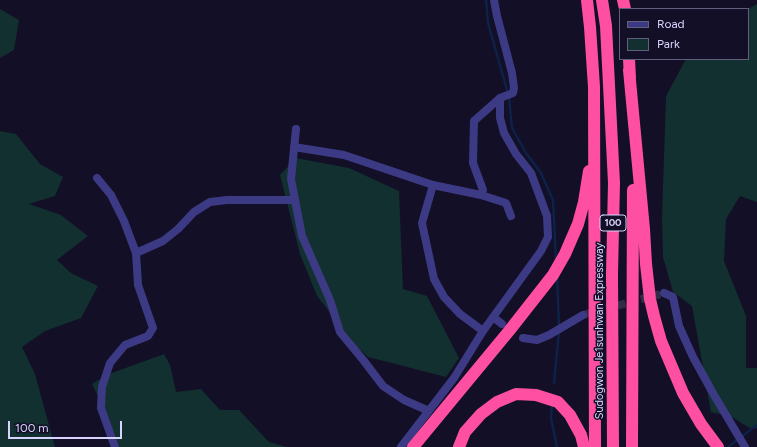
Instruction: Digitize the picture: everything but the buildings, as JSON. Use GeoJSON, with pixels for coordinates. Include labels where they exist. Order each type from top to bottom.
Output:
{"type":"FeatureCollection","features":[{"type":"Feature","properties":{"kind":"highway"},"geometry":{"type":"LineString","coordinates":[[587,0],[593,61],[595,447]]}},
{"type":"Feature","properties":{"kind":"highway","name":"Sudogwon Je1sunhwan Expressway"},"geometry":{"type":"LineString","coordinates":[[602,0],[606,39],[614,183],[612,274],[613,447]]}},
{"type":"Feature","properties":{"kind":"highway"},"geometry":{"type":"LineString","coordinates":[[413,447],[540,293],[562,260],[574,235],[584,202],[590,163],[593,61]]}},
{"type":"Feature","properties":{"kind":"highway"},"geometry":{"type":"LineString","coordinates":[[629,64],[650,299],[662,341],[683,393],[701,424],[718,447]]}},
{"type":"Feature","properties":{"kind":"highway","name":"100"},"geometry":{"type":"LineString","coordinates":[[629,64],[633,183],[632,447]]}},
{"type":"Feature","properties":{"kind":"highway"},"geometry":{"type":"LineString","coordinates":[[459,447],[465,432],[481,414],[497,402],[516,394],[536,394],[558,402],[570,415],[581,435],[584,447]]}},
{"type":"Feature","properties":{"kind":"street"},"geometry":{"type":"LineString","coordinates":[[481,195],[483,190],[473,163],[474,121],[501,97],[513,93],[514,88],[512,73],[494,0]]}},
{"type":"Feature","properties":{"kind":"street"},"geometry":{"type":"LineString","coordinates":[[401,447],[454,378],[482,331],[541,251],[548,237],[547,216],[531,173],[516,154],[504,133],[500,118],[501,97]]}},
{"type":"Feature","properties":{"kind":"street"},"geometry":{"type":"LineString","coordinates":[[296,129],[291,179],[302,236],[330,300],[340,332],[383,386],[404,400],[429,411]]}},
{"type":"Feature","properties":{"kind":"street"},"geometry":{"type":"LineString","coordinates":[[294,147],[344,155],[434,185],[481,195],[506,203],[511,216]]}},
{"type":"Feature","properties":{"kind":"street"},"geometry":{"type":"LineString","coordinates":[[97,178],[111,195],[124,221],[136,252],[138,285],[153,328],[148,336],[125,345],[110,363],[102,387],[101,408],[116,447]]}},
{"type":"Feature","properties":{"kind":"street"},"geometry":{"type":"LineString","coordinates":[[434,185],[422,223],[434,279],[444,297],[460,314],[482,331]]}},
{"type":"Feature","properties":{"kind":"street"},"geometry":{"type":"LineString","coordinates":[[136,252],[162,241],[178,229],[194,212],[210,202],[227,200],[295,200]]}},
{"type":"Feature","properties":{"kind":"street"},"geometry":{"type":"LineString","coordinates":[[664,293],[673,297],[679,326],[692,356],[745,447]]}},
{"type":"Feature","properties":{"kind":"street"},"geometry":{"type":"LineString","coordinates":[[523,338],[537,340],[549,335],[583,315]]}},
{"type":"Feature","properties":{"kind":"street"},"geometry":{"type":"LineString","coordinates":[[493,317],[502,324]]}},
{"type":"Feature","properties":{"kind":"green space"},"geometry":{"type":"Polygon","coordinates":[[[757,4],[757,202],[740,196],[726,219],[724,261],[746,316],[746,368],[757,368],[757,428],[751,429],[732,417],[711,412],[692,306],[673,292],[663,257],[662,217],[666,96],[685,60],[749,60],[749,8],[757,4]]]}},
{"type":"Feature","properties":{"kind":"green space"},"geometry":{"type":"Polygon","coordinates":[[[0,9],[19,20],[14,50],[0,58],[0,9]]]}},
{"type":"Feature","properties":{"kind":"green space"},"geometry":{"type":"Polygon","coordinates":[[[0,131],[16,134],[40,164],[63,177],[55,196],[29,204],[61,215],[88,236],[57,260],[71,273],[98,286],[81,318],[45,331],[22,347],[35,374],[55,447],[0,447],[0,131]]]}},
{"type":"Feature","properties":{"kind":"green space"},"geometry":{"type":"Polygon","coordinates":[[[296,158],[349,168],[399,191],[403,289],[427,296],[459,358],[446,377],[368,357],[356,346],[317,296],[300,254],[280,175],[296,158]]]}},
{"type":"Feature","properties":{"kind":"green space"},"geometry":{"type":"Polygon","coordinates":[[[164,354],[170,365],[176,392],[201,389],[220,410],[239,410],[269,442],[287,447],[119,447],[108,417],[92,384],[109,374],[164,354]]]}},
{"type":"Feature","properties":{"kind":"waterway"},"geometry":{"type":"LineString","coordinates":[[486,0],[488,23],[509,97],[512,128],[526,153],[541,173],[553,200],[556,261]]}},
{"type":"Feature","properties":{"kind":"waterway"},"geometry":{"type":"LineString","coordinates":[[557,276],[559,327]]}},
{"type":"Feature","properties":{"kind":"waterway"},"geometry":{"type":"LineString","coordinates":[[554,383],[559,332]]}},
{"type":"Feature","properties":{"kind":"waterway"},"geometry":{"type":"LineString","coordinates":[[552,406],[551,418],[557,447]]}},
{"type":"Feature","properties":{"kind":"waterway"},"geometry":{"type":"LineString","coordinates":[[728,447],[757,425]]}},
{"type":"Feature","properties":{"kind":"tunnel"},"geometry":{"type":"LineString","coordinates":[[583,315],[664,293]]}}]}
